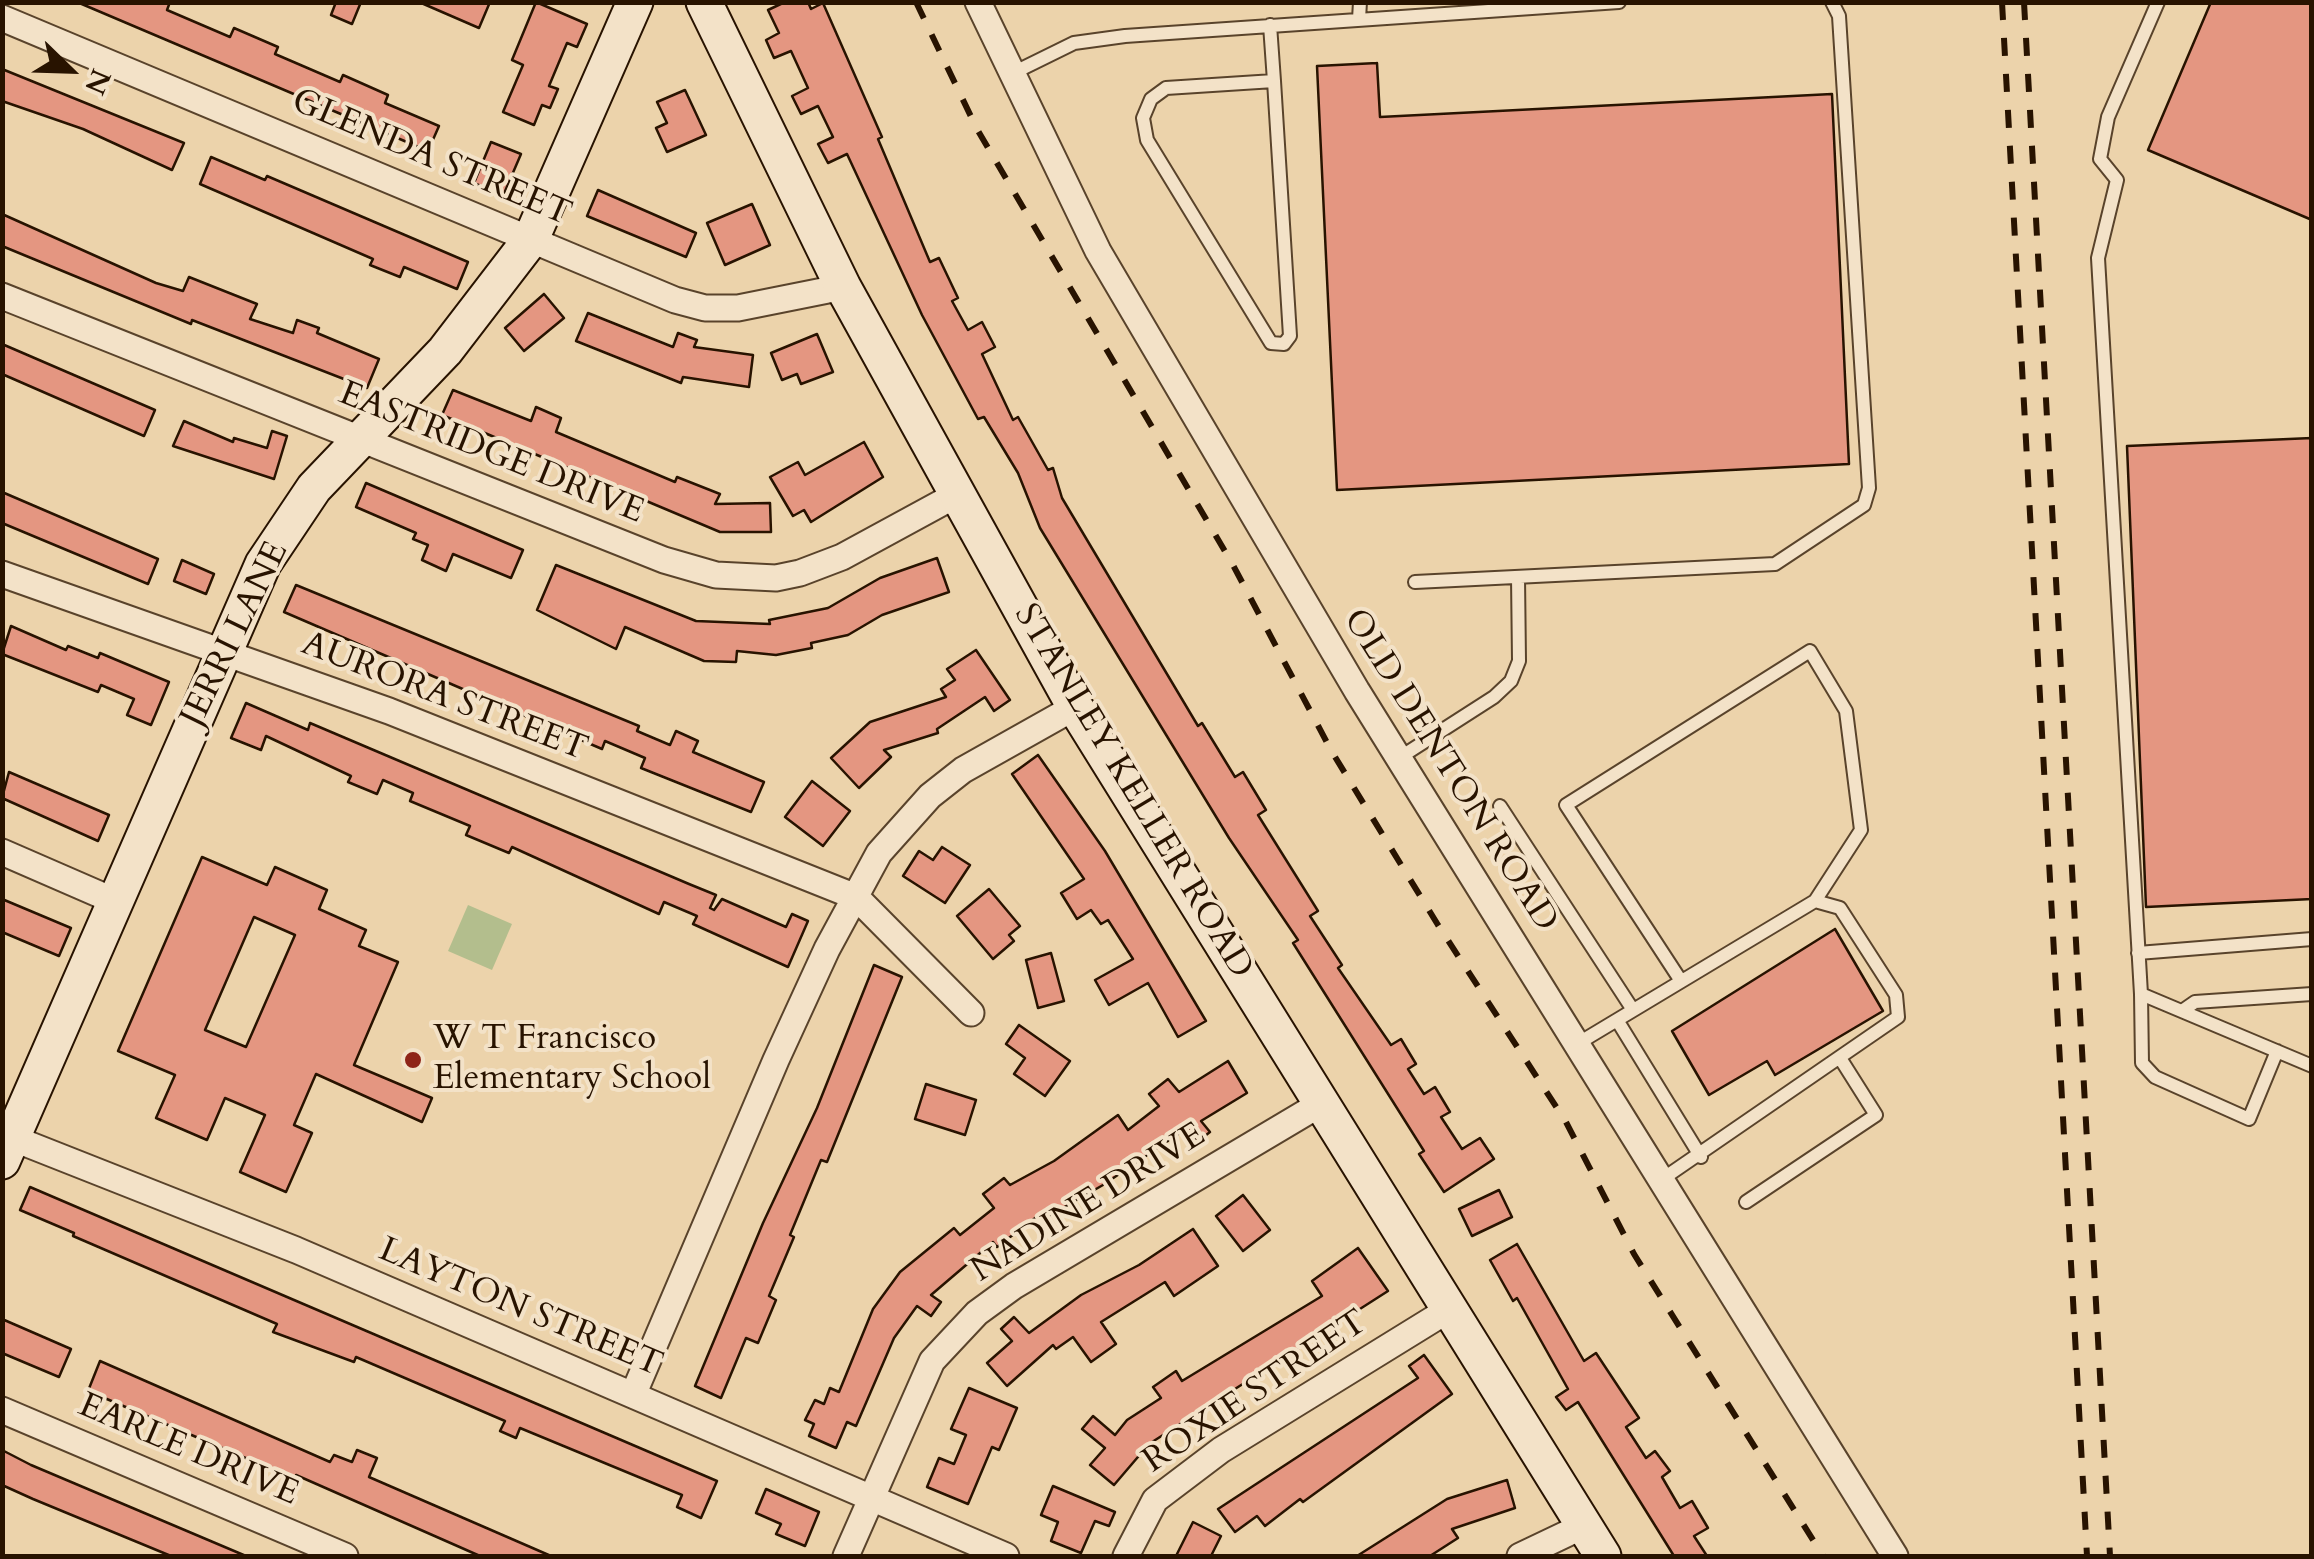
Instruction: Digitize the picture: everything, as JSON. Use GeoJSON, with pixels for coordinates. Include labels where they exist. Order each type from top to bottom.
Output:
{"type":"FeatureCollection","features":[{"type":"Feature","properties":{"kind":"street","name":"JERRI LANE"},"geometry":{"type":"LineString","coordinates":[[6,1145],[118,902],[263,564],[314,488],[445,351],[531,239],[635,2]]}},
{"type":"Feature","properties":{"kind":"street","name":"STANLEY KELLER ROAD"},"geometry":{"type":"LineString","coordinates":[[704,2],[843,286],[1074,707],[1602,1556]]}},
{"type":"Feature","properties":{"kind":"street","name":"OLD DENTON ROAD"},"geometry":{"type":"LineString","coordinates":[[978,2],[1098,251],[1398,758],[1896,1556]]}},
{"type":"Feature","properties":{"kind":"street","name":"GLENDA STREET"},"geometry":{"type":"LineString","coordinates":[[2,18],[705,308],[738,308],[843,286]]}},
{"type":"Feature","properties":{"kind":"street","name":"EASTRIDGE DRIVE"},"geometry":{"type":"LineString","coordinates":[[2,296],[664,560],[716,575],[776,578],[800,573],[842,557],[956,496]]}},
{"type":"Feature","properties":{"kind":"street","name":"AURORA STREET"},"geometry":{"type":"LineString","coordinates":[[2,574],[389,711],[856,897]]}},
{"type":"Feature","properties":{"kind":"street"},"geometry":{"type":"LineString","coordinates":[[632,1395],[776,1060],[880,854],[930,796],[964,770],[1074,707]]}},
{"type":"Feature","properties":{"kind":"street"},"geometry":{"type":"LineString","coordinates":[[2,852],[118,902]]}},
{"type":"Feature","properties":{"kind":"street"},"geometry":{"type":"LineString","coordinates":[[856,897],[971,1013]]}},
{"type":"Feature","properties":{"kind":"street","name":"NADINE DRIVE"},"geometry":{"type":"LineString","coordinates":[[846,1556],[932,1362],[977,1313],[1014,1286],[1322,1103]]}},
{"type":"Feature","properties":{"kind":"street","name":"LAYTON STREET"},"geometry":{"type":"LineString","coordinates":[[6,1145],[296,1250],[1006,1556]]}},
{"type":"Feature","properties":{"kind":"street","name":"ROXIE STREET"},"geometry":{"type":"LineString","coordinates":[[1126,1556],[1155,1500],[1221,1450],[1448,1310]]}},
{"type":"Feature","properties":{"kind":"street","name":"EARLE DRIVE"},"geometry":{"type":"LineString","coordinates":[[2,1410],[345,1556]]}},
{"type":"Feature","properties":{"kind":"street"},"geometry":{"type":"LineString","coordinates":[[1520,1556],[1584,1526]]}},
{"type":"Feature","properties":{"kind":"lane"},"geometry":{"type":"LineString","coordinates":[[1359,19],[1360,2]]}},
{"type":"Feature","properties":{"kind":"lane"},"geometry":{"type":"LineString","coordinates":[[1010,74],[1074,43],[1270,25],[1618,2]]}},
{"type":"Feature","properties":{"kind":"lane"},"geometry":{"type":"LineString","coordinates":[[1415,582],[1775,564],[1864,505],[1869,488],[1839,16],[1832,2]]}},
{"type":"Feature","properties":{"kind":"lane"},"geometry":{"type":"LineString","coordinates":[[2158,2],[2108,117],[2100,159],[2118,180],[2098,258],[2142,1063],[2155,1077],[2249,1119],[2278,1051]]}},
{"type":"Feature","properties":{"kind":"lane"},"geometry":{"type":"LineString","coordinates":[[1270,25],[1274,80],[1290,336],[1284,344],[1271,343],[1147,140],[1142,118],[1151,99],[1166,88],[1274,80]]}},
{"type":"Feature","properties":{"kind":"lane"},"geometry":{"type":"LineString","coordinates":[[1398,758],[1494,698],[1510,681],[1519,662],[1518,576]]}},
{"type":"Feature","properties":{"kind":"lane"},"geometry":{"type":"LineString","coordinates":[[1577,1044],[1815,901],[1861,830],[1846,711],[1810,650],[1566,805],[1681,980]]}},
{"type":"Feature","properties":{"kind":"lane"},"geometry":{"type":"LineString","coordinates":[[1500,806],[1633,1010]]}},
{"type":"Feature","properties":{"kind":"lane"},"geometry":{"type":"LineString","coordinates":[[1661,1180],[1702,1156],[1898,1017],[1896,995],[1840,908],[1815,901]]}},
{"type":"Feature","properties":{"kind":"lane"},"geometry":{"type":"LineString","coordinates":[[2138,953],[2312,939]]}},
{"type":"Feature","properties":{"kind":"lane"},"geometry":{"type":"LineString","coordinates":[[2140,994],[2312,1066]]}},
{"type":"Feature","properties":{"kind":"lane"},"geometry":{"type":"LineString","coordinates":[[2182,1011],[2195,1002],[2312,994]]}},
{"type":"Feature","properties":{"kind":"lane"},"geometry":{"type":"LineString","coordinates":[[1617,1020],[1702,1156]]}},
{"type":"Feature","properties":{"kind":"lane"},"geometry":{"type":"LineString","coordinates":[[1746,1202],[1876,1115],[1840,1058]]}},
{"type":"Feature","properties":{"kind":"green space"},"geometry":{"type":"Polygon","coordinates":[[[468,905],[512,924],[492,970],[448,951],[468,905]]]}},
{"type":"Feature","properties":{"kind":"building"},"geometry":{"type":"Polygon","coordinates":[[[77,2],[170,2],[167,10],[230,37],[234,28],[278,47],[275,54],[340,82],[343,75],[388,95],[385,103],[439,126],[428,151],[77,2]]]}},
{"type":"Feature","properties":{"kind":"building"},"geometry":{"type":"Polygon","coordinates":[[[336,2],[361,2],[352,24],[331,15],[336,2]]]}},
{"type":"Feature","properties":{"kind":"building"},"geometry":{"type":"Polygon","coordinates":[[[419,2],[490,2],[479,28],[419,2]]]}},
{"type":"Feature","properties":{"kind":"building"},"geometry":{"type":"Polygon","coordinates":[[[536,2],[587,24],[577,47],[567,43],[549,86],[558,89],[550,108],[542,105],[534,125],[503,112],[523,65],[512,60],[536,2]]]}},
{"type":"Feature","properties":{"kind":"building"},"geometry":{"type":"Polygon","coordinates":[[[785,2],[808,2],[811,9],[823,3],[882,137],[878,139],[930,262],[939,258],[958,298],[952,301],[968,330],[982,322],[995,347],[982,354],[1013,420],[1018,417],[1048,470],[1053,468],[1062,498],[1198,726],[1202,723],[1235,777],[1243,772],[1266,810],[1258,815],[1318,911],[1310,916],[1342,965],[1338,968],[1391,1045],[1401,1039],[1416,1064],[1408,1069],[1424,1094],[1435,1087],[1450,1112],[1441,1117],[1462,1149],[1480,1138],[1494,1159],[1444,1192],[1419,1154],[1424,1151],[1293,943],[1298,940],[1229,838],[1040,528],[1018,473],[984,417],[978,419],[922,315],[847,154],[828,163],[818,144],[833,137],[818,106],[801,114],[792,96],[808,88],[791,51],[774,58],[766,40],[779,33],[768,10],[785,2]]]}},
{"type":"Feature","properties":{"kind":"building"},"geometry":{"type":"Polygon","coordinates":[[[2211,2],[2312,2],[2312,220],[2148,150],[2211,2]]]}},
{"type":"Feature","properties":{"kind":"building"},"geometry":{"type":"Polygon","coordinates":[[[1377,63],[1380,117],[1832,94],[1849,464],[1337,490],[1317,66],[1377,63]]]}},
{"type":"Feature","properties":{"kind":"building"},"geometry":{"type":"Polygon","coordinates":[[[2,69],[184,143],[172,170],[83,129],[2,101],[2,69]]]}},
{"type":"Feature","properties":{"kind":"building"},"geometry":{"type":"Polygon","coordinates":[[[685,90],[706,135],[667,152],[656,128],[667,123],[657,102],[685,90]]]}},
{"type":"Feature","properties":{"kind":"building"},"geometry":{"type":"Polygon","coordinates":[[[491,142],[521,154],[503,196],[474,183],[491,142]]]}},
{"type":"Feature","properties":{"kind":"building"},"geometry":{"type":"Polygon","coordinates":[[[211,157],[265,180],[267,176],[468,262],[457,289],[404,267],[400,277],[370,265],[373,259],[200,184],[211,157]]]}},
{"type":"Feature","properties":{"kind":"building"},"geometry":{"type":"Polygon","coordinates":[[[598,190],[696,233],[686,257],[587,216],[598,190]]]}},
{"type":"Feature","properties":{"kind":"building"},"geometry":{"type":"Polygon","coordinates":[[[752,204],[770,245],[725,265],[707,223],[752,204]]]}},
{"type":"Feature","properties":{"kind":"building"},"geometry":{"type":"Polygon","coordinates":[[[2,214],[156,283],[183,291],[189,277],[257,304],[250,319],[293,333],[297,320],[319,328],[317,333],[379,359],[367,388],[192,320],[191,324],[2,246],[2,214]]]}},
{"type":"Feature","properties":{"kind":"building"},"geometry":{"type":"Polygon","coordinates":[[[544,294],[564,318],[524,351],[505,328],[544,294]]]}},
{"type":"Feature","properties":{"kind":"building"},"geometry":{"type":"Polygon","coordinates":[[[588,313],[673,347],[678,333],[697,340],[694,347],[753,355],[749,387],[683,377],[681,383],[576,341],[588,313]]]}},
{"type":"Feature","properties":{"kind":"building"},"geometry":{"type":"Polygon","coordinates":[[[817,334],[833,372],[801,384],[797,374],[782,380],[771,353],[817,334]]]}},
{"type":"Feature","properties":{"kind":"building"},"geometry":{"type":"Polygon","coordinates":[[[2,344],[155,410],[144,436],[2,374],[2,344]]]}},
{"type":"Feature","properties":{"kind":"building"},"geometry":{"type":"Polygon","coordinates":[[[453,390],[531,421],[536,407],[561,418],[556,432],[675,482],[677,477],[720,494],[715,504],[770,503],[771,532],[720,532],[442,415],[453,390]]]}},
{"type":"Feature","properties":{"kind":"building"},"geometry":{"type":"Polygon","coordinates":[[[184,421],[233,442],[234,438],[267,448],[272,431],[287,436],[274,479],[173,446],[184,421]]]}},
{"type":"Feature","properties":{"kind":"building"},"geometry":{"type":"Polygon","coordinates":[[[2312,438],[2312,899],[2146,907],[2127,446],[2312,438]]]}},
{"type":"Feature","properties":{"kind":"building"},"geometry":{"type":"Polygon","coordinates":[[[864,442],[883,477],[811,522],[804,510],[793,516],[770,477],[798,462],[805,475],[864,442]]]}},
{"type":"Feature","properties":{"kind":"building"},"geometry":{"type":"Polygon","coordinates":[[[366,483],[523,550],[511,578],[453,554],[446,571],[422,560],[428,545],[413,539],[416,533],[356,507],[366,483]]]}},
{"type":"Feature","properties":{"kind":"building"},"geometry":{"type":"Polygon","coordinates":[[[2,492],[158,559],[148,584],[2,523],[2,492]]]}},
{"type":"Feature","properties":{"kind":"building"},"geometry":{"type":"Polygon","coordinates":[[[937,558],[949,592],[882,615],[848,635],[811,643],[812,648],[776,655],[737,651],[736,662],[704,661],[625,627],[616,649],[537,610],[556,565],[696,621],[770,624],[769,620],[828,608],[880,578],[937,558]]]}},
{"type":"Feature","properties":{"kind":"building"},"geometry":{"type":"Polygon","coordinates":[[[182,560],[214,574],[206,594],[174,581],[182,560]]]}},
{"type":"Feature","properties":{"kind":"building"},"geometry":{"type":"Polygon","coordinates":[[[296,585],[639,726],[637,731],[670,745],[676,731],[698,741],[693,752],[764,782],[751,812],[641,768],[645,758],[605,741],[602,749],[284,612],[296,585]]]}},
{"type":"Feature","properties":{"kind":"building"},"geometry":{"type":"Polygon","coordinates":[[[11,626],[66,650],[68,646],[98,658],[100,653],[169,682],[151,725],[127,715],[134,699],[101,685],[98,692],[2,654],[11,626]]]}},
{"type":"Feature","properties":{"kind":"building"},"geometry":{"type":"Polygon","coordinates":[[[976,650],[1010,700],[994,711],[985,697],[937,729],[938,733],[884,750],[891,757],[859,788],[831,758],[870,722],[946,697],[941,689],[955,680],[947,669],[976,650]]]}},
{"type":"Feature","properties":{"kind":"building"},"geometry":{"type":"Polygon","coordinates":[[[246,703],[308,730],[310,723],[716,895],[710,908],[714,910],[722,899],[786,927],[792,914],[808,921],[788,967],[693,924],[697,916],[664,902],[659,914],[512,847],[509,853],[466,835],[470,826],[410,801],[413,793],[383,780],[377,794],[348,782],[351,776],[266,736],[261,750],[231,738],[246,703]]]}},
{"type":"Feature","properties":{"kind":"building"},"geometry":{"type":"Polygon","coordinates":[[[1038,755],[1105,851],[1206,1021],[1178,1037],[1148,983],[1109,1005],[1095,980],[1133,959],[1108,920],[1101,924],[1091,910],[1077,919],[1061,893],[1084,879],[1012,774],[1038,755]]]}},
{"type":"Feature","properties":{"kind":"building"},"geometry":{"type":"Polygon","coordinates":[[[9,772],[109,815],[98,841],[2,798],[9,772]]]}},
{"type":"Feature","properties":{"kind":"building"},"geometry":{"type":"Polygon","coordinates":[[[812,781],[850,811],[823,846],[785,817],[812,781]]]}},
{"type":"Feature","properties":{"kind":"building"},"geometry":{"type":"Polygon","coordinates":[[[942,847],[970,865],[945,903],[903,876],[919,851],[933,860],[942,847]]]}},
{"type":"Feature","properties":{"kind":"building"},"geometry":{"type":"Polygon","coordinates":[[[202,857],[267,885],[275,867],[327,890],[319,909],[366,930],[359,946],[398,962],[354,1065],[432,1098],[422,1122],[316,1074],[294,1125],[312,1133],[286,1192],[240,1172],[265,1115],[225,1098],[207,1140],[156,1118],[175,1075],[118,1051],[202,857]],[[254,917],[205,1030],[246,1047],[295,935],[254,917]]]}},
{"type":"Feature","properties":{"kind":"building"},"geometry":{"type":"Polygon","coordinates":[[[989,889],[1020,926],[1009,935],[1014,941],[993,959],[957,916],[989,889]]]}},
{"type":"Feature","properties":{"kind":"building"},"geometry":{"type":"Polygon","coordinates":[[[2,899],[71,928],[59,956],[2,932],[2,899]]]}},
{"type":"Feature","properties":{"kind":"building"},"geometry":{"type":"Polygon","coordinates":[[[1835,929],[1883,1011],[1775,1075],[1767,1061],[1709,1095],[1672,1031],[1835,929]]]}},
{"type":"Feature","properties":{"kind":"building"},"geometry":{"type":"Polygon","coordinates":[[[1051,953],[1064,1001],[1038,1008],[1026,960],[1051,953]]]}},
{"type":"Feature","properties":{"kind":"building"},"geometry":{"type":"Polygon","coordinates":[[[874,965],[902,977],[827,1162],[821,1160],[790,1235],[794,1237],[769,1296],[776,1300],[758,1343],[746,1338],[721,1398],[695,1386],[763,1223],[817,1108],[874,965]]]}},
{"type":"Feature","properties":{"kind":"building"},"geometry":{"type":"Polygon","coordinates":[[[1019,1025],[1070,1061],[1045,1096],[1014,1074],[1025,1058],[1006,1044],[1019,1025]]]}},
{"type":"Feature","properties":{"kind":"building"},"geometry":{"type":"Polygon","coordinates":[[[1228,1061],[1247,1093],[1201,1121],[1210,1132],[1197,1142],[1187,1128],[1103,1185],[1047,1217],[1043,1212],[997,1247],[993,1242],[931,1295],[941,1302],[931,1316],[917,1306],[894,1338],[856,1426],[847,1422],[836,1448],[809,1436],[814,1424],[805,1420],[815,1400],[824,1404],[830,1388],[839,1392],[873,1309],[900,1272],[954,1228],[960,1235],[994,1208],[983,1194],[1004,1178],[1010,1185],[1054,1161],[1118,1115],[1128,1130],[1159,1106],[1149,1094],[1168,1079],[1179,1092],[1228,1061]]]}},
{"type":"Feature","properties":{"kind":"building"},"geometry":{"type":"Polygon","coordinates":[[[926,1084],[976,1100],[965,1135],[915,1119],[926,1084]]]}},
{"type":"Feature","properties":{"kind":"building"},"geometry":{"type":"Polygon","coordinates":[[[30,1187],[717,1481],[701,1518],[677,1507],[682,1495],[520,1428],[516,1438],[500,1431],[505,1421],[356,1357],[354,1362],[273,1332],[277,1324],[20,1210],[30,1187]]]}},
{"type":"Feature","properties":{"kind":"building"},"geometry":{"type":"Polygon","coordinates":[[[1499,1190],[1512,1217],[1472,1236],[1459,1209],[1499,1190]]]}},
{"type":"Feature","properties":{"kind":"building"},"geometry":{"type":"Polygon","coordinates":[[[1243,1195],[1270,1230],[1243,1251],[1216,1216],[1243,1195]]]}},
{"type":"Feature","properties":{"kind":"building"},"geometry":{"type":"Polygon","coordinates":[[[1193,1229],[1218,1266],[1174,1296],[1165,1282],[1101,1322],[1116,1344],[1091,1362],[1073,1337],[1056,1349],[1053,1345],[1007,1386],[987,1363],[1012,1341],[1001,1329],[1014,1317],[1029,1333],[1081,1295],[1139,1265],[1193,1229]]]}},
{"type":"Feature","properties":{"kind":"building"},"geometry":{"type":"Polygon","coordinates":[[[1517,1244],[1584,1361],[1596,1353],[1639,1418],[1626,1427],[1646,1458],[1655,1451],[1670,1471],[1662,1477],[1680,1508],[1692,1501],[1708,1528],[1694,1536],[1707,1556],[1674,1556],[1578,1402],[1566,1410],[1556,1397],[1568,1389],[1517,1298],[1513,1301],[1490,1260],[1517,1244]]]}},
{"type":"Feature","properties":{"kind":"building"},"geometry":{"type":"Polygon","coordinates":[[[1358,1248],[1388,1291],[1149,1444],[1114,1485],[1090,1465],[1105,1448],[1082,1429],[1093,1416],[1115,1435],[1127,1420],[1161,1398],[1153,1387],[1176,1371],[1182,1381],[1322,1296],[1312,1281],[1358,1248]]]}},
{"type":"Feature","properties":{"kind":"building"},"geometry":{"type":"Polygon","coordinates":[[[2,1319],[71,1349],[59,1377],[2,1353],[2,1319]]]}},
{"type":"Feature","properties":{"kind":"building"},"geometry":{"type":"Polygon","coordinates":[[[1424,1355],[1452,1394],[1303,1502],[1300,1499],[1265,1526],[1257,1516],[1235,1532],[1218,1509],[1418,1378],[1409,1366],[1424,1355]]]}},
{"type":"Feature","properties":{"kind":"building"},"geometry":{"type":"Polygon","coordinates":[[[100,1361],[330,1462],[334,1455],[352,1462],[357,1450],[377,1458],[369,1477],[551,1556],[480,1556],[296,1475],[295,1479],[88,1391],[100,1361]]]}},
{"type":"Feature","properties":{"kind":"building"},"geometry":{"type":"Polygon","coordinates":[[[969,1388],[1017,1408],[999,1450],[992,1447],[968,1504],[927,1487],[939,1458],[954,1464],[966,1435],[951,1429],[969,1388]]]}},
{"type":"Feature","properties":{"kind":"building"},"geometry":{"type":"Polygon","coordinates":[[[2,1450],[246,1556],[171,1556],[33,1499],[2,1485],[2,1450]]]}},
{"type":"Feature","properties":{"kind":"building"},"geometry":{"type":"Polygon","coordinates":[[[1507,1480],[1515,1508],[1452,1529],[1458,1538],[1430,1556],[1357,1556],[1447,1499],[1507,1480]]]}},
{"type":"Feature","properties":{"kind":"building"},"geometry":{"type":"Polygon","coordinates":[[[1053,1486],[1115,1512],[1109,1526],[1095,1521],[1081,1553],[1051,1541],[1058,1522],[1041,1515],[1053,1486]]]}},
{"type":"Feature","properties":{"kind":"building"},"geometry":{"type":"Polygon","coordinates":[[[766,1489],[819,1512],[805,1546],[776,1534],[781,1524],[756,1513],[766,1489]]]}},
{"type":"Feature","properties":{"kind":"building"},"geometry":{"type":"Polygon","coordinates":[[[1193,1522],[1221,1536],[1211,1556],[1176,1556],[1193,1522]]]}},
{"type":"Feature","properties":{"kind":"railway"},"geometry":{"type":"LineString","coordinates":[[916,2],[977,129],[1233,565],[1332,752],[1566,1122],[1634,1254],[1823,1556]]}},
{"type":"Feature","properties":{"kind":"railway"},"geometry":{"type":"LineString","coordinates":[[2002,2],[2087,1556]]}},
{"type":"Feature","properties":{"kind":"railway"},"geometry":{"type":"LineString","coordinates":[[2024,2],[2110,1556]]}},
{"type":"Feature","properties":{"kind":"place","name":"W T Francisco Elementary School"},"geometry":{"type":"Point","coordinates":[413,1060]}}]}
